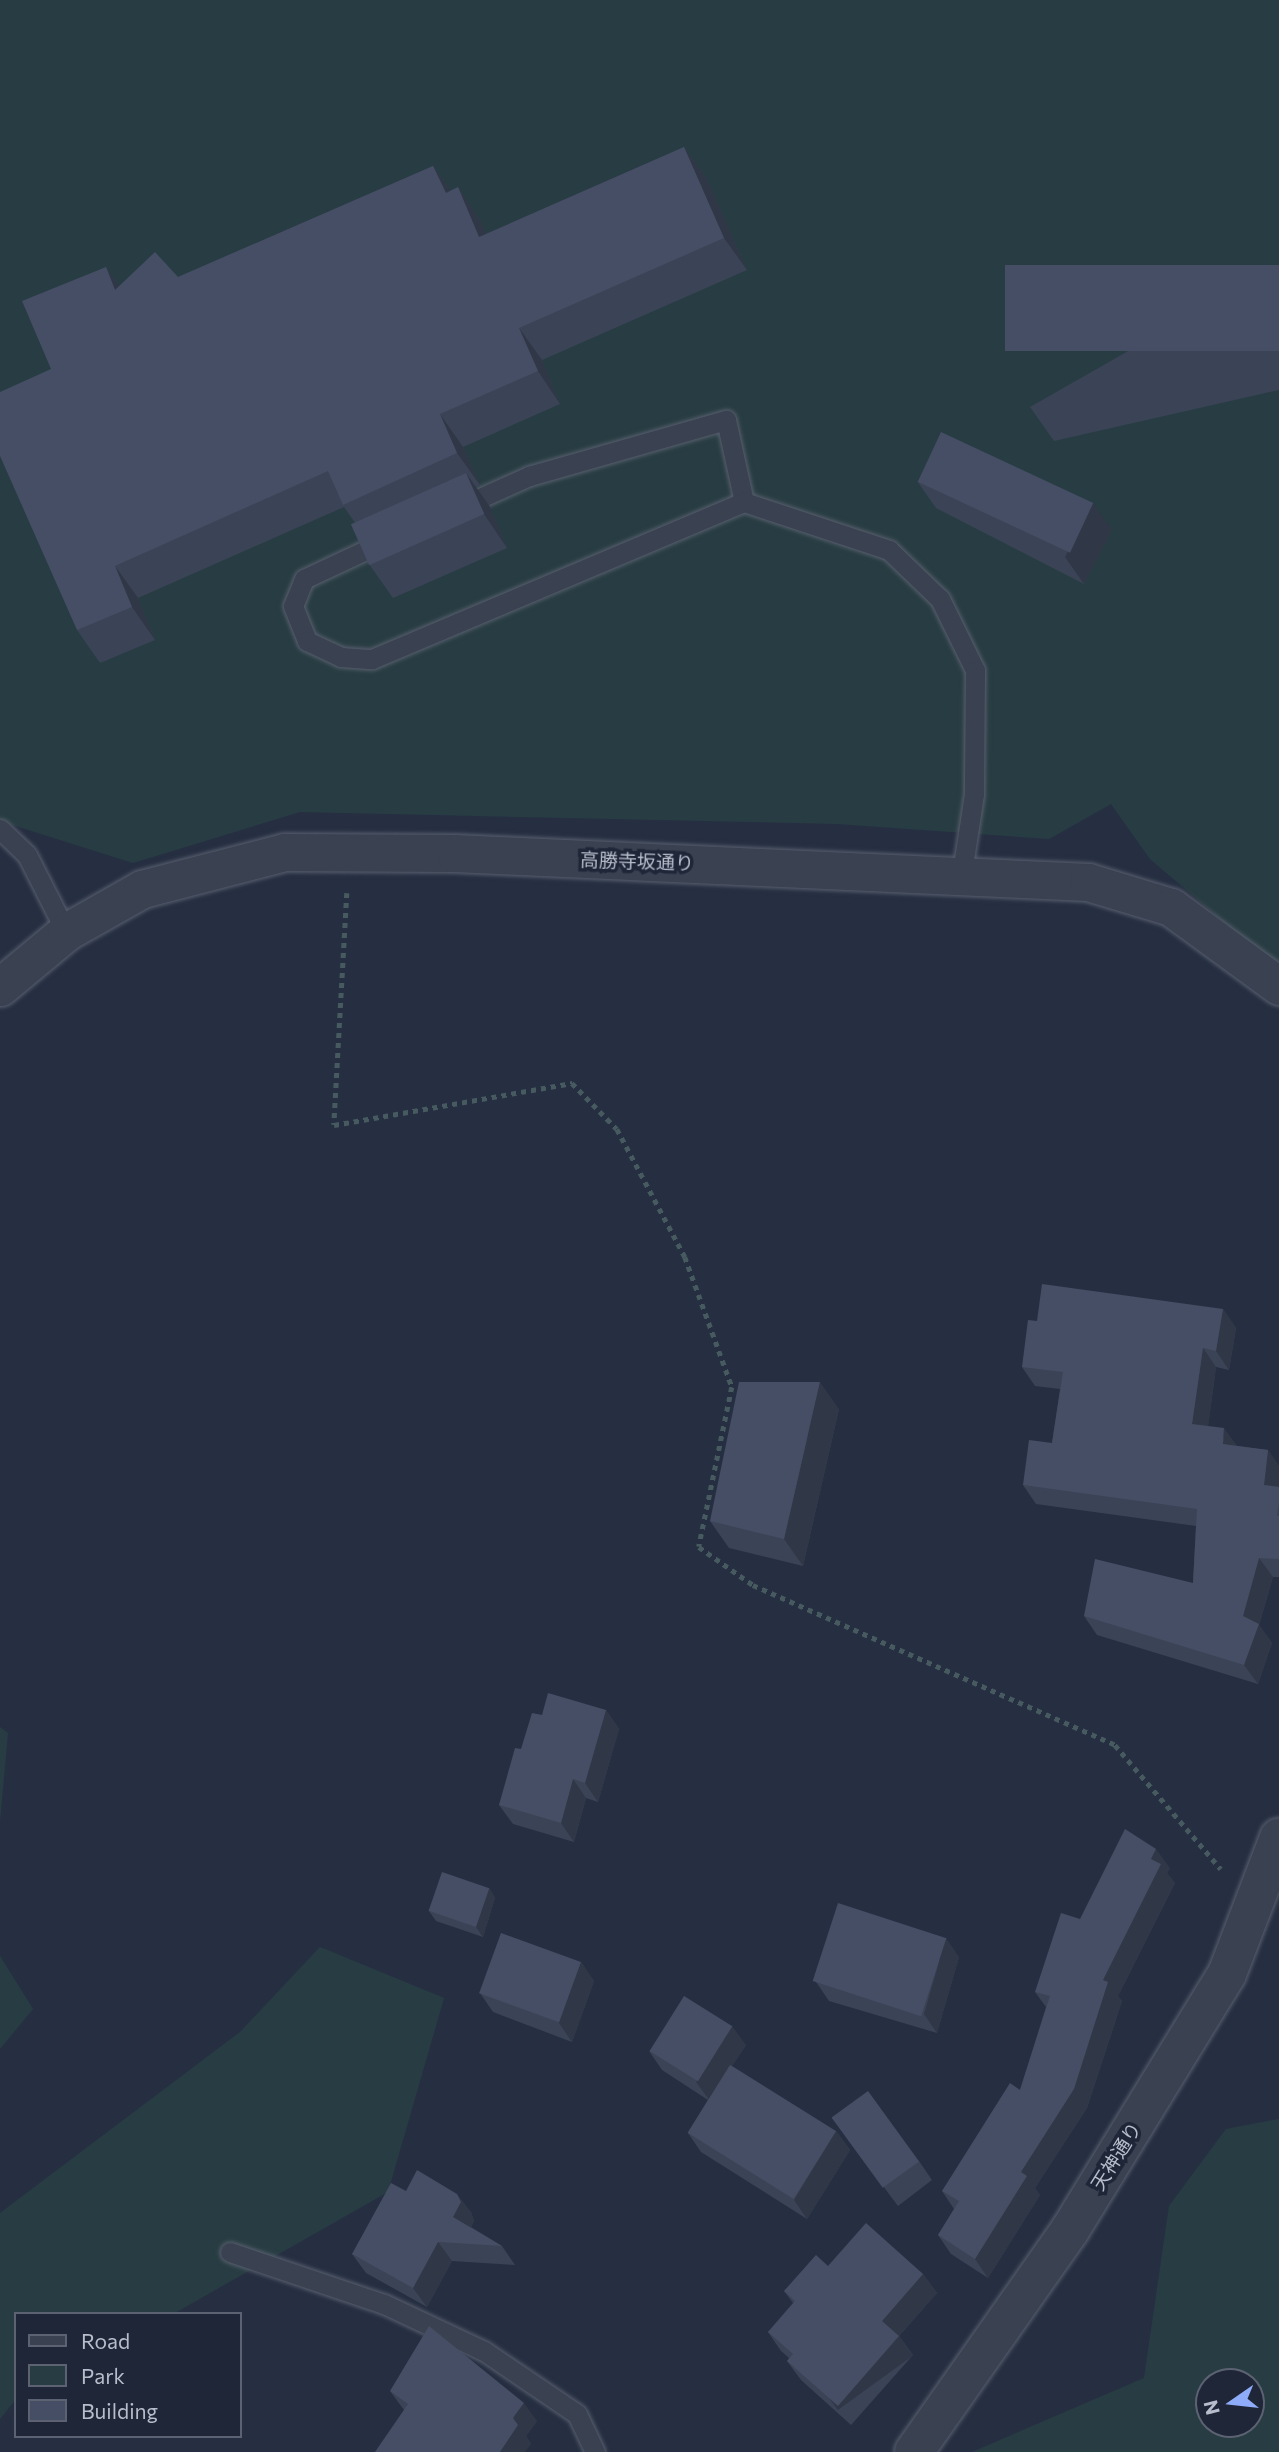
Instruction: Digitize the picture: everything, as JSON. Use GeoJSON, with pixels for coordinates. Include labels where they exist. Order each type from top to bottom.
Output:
{"type":"FeatureCollection","features":[{"type":"Feature","properties":{"kind":"street","name":"高勝寺坂通り"},"geometry":{"type":"LineString","coordinates":[[0,987],[65,932],[142,889],[229,862],[285,852],[962,872],[1088,882],[1171,907],[1279,986]]}},
{"type":"Feature","properties":{"kind":"street","name":"天神通り"},"geometry":{"type":"LineString","coordinates":[[914,2452],[1070,2230],[1227,1974],[1279,1838]]}},
{"type":"Feature","properties":{"kind":"lane"},"geometry":{"type":"LineString","coordinates":[[443,515],[529,476],[726,420],[744,502]]}},
{"type":"Feature","properties":{"kind":"lane"},"geometry":{"type":"LineString","coordinates":[[406,532],[304,579],[293,606],[307,641],[341,657],[372,659],[744,502],[889,550],[940,600],[975,670],[974,794],[962,872]]}},
{"type":"Feature","properties":{"kind":"lane"},"geometry":{"type":"LineString","coordinates":[[0,829],[27,855],[65,932]]}},
{"type":"Feature","properties":{"kind":"lane"},"geometry":{"type":"LineString","coordinates":[[230,2252],[384,2304],[484,2351],[577,2414],[595,2452]]}},
{"type":"Feature","properties":{"kind":"path"},"geometry":{"type":"LineString","coordinates":[[350,852],[334,1125],[572,1083],[617,1129],[685,1257],[732,1387],[699,1546],[753,1585],[1115,1745],[1253,1907]]}},
{"type":"Feature","properties":{"kind":"green space"},"geometry":{"type":"Polygon","coordinates":[[[0,0],[1279,0],[1279,969],[1150,859],[1111,804],[1049,839],[837,824],[300,812],[133,863],[0,821],[0,0]]]}},
{"type":"Feature","properties":{"kind":"green space"},"geometry":{"type":"Polygon","coordinates":[[[0,1727],[8,1733],[0,1821],[0,1727]]]}},
{"type":"Feature","properties":{"kind":"green space"},"geometry":{"type":"Polygon","coordinates":[[[320,1947],[444,1998],[388,2192],[177,2312],[14,2312],[14,2402],[0,2419],[0,2213],[240,2032],[320,1947]]]}},
{"type":"Feature","properties":{"kind":"green space"},"geometry":{"type":"Polygon","coordinates":[[[0,1956],[33,2009],[0,2049],[0,1956]]]}},
{"type":"Feature","properties":{"kind":"green space"},"geometry":{"type":"Polygon","coordinates":[[[1279,2119],[1279,2452],[972,2452],[1144,2378],[1169,2206],[1226,2129],[1279,2119]]]}},
{"type":"Feature","properties":{"kind":"building"},"geometry":{"type":"Polygon","coordinates":[[[684,147],[724,238],[519,328],[538,371],[440,414],[457,453],[343,505],[328,471],[115,566],[132,607],[77,630],[0,456],[0,392],[51,369],[22,301],[106,267],[115,290],[155,252],[178,277],[433,166],[446,193],[458,187],[479,237],[684,147]]]}},
{"type":"Feature","properties":{"kind":"building"},"geometry":{"type":"Polygon","coordinates":[[[1005,265],[1279,265],[1279,351],[1005,351],[1005,265]]]}},
{"type":"Feature","properties":{"kind":"building"},"geometry":{"type":"Polygon","coordinates":[[[941,432],[1093,503],[1070,553],[918,482],[941,432]]]}},
{"type":"Feature","properties":{"kind":"building"},"geometry":{"type":"Polygon","coordinates":[[[466,473],[484,514],[369,565],[351,524],[466,473]]]}},
{"type":"Feature","properties":{"kind":"building"},"geometry":{"type":"Polygon","coordinates":[[[1042,1284],[1223,1309],[1216,1351],[1203,1348],[1192,1424],[1224,1428],[1223,1444],[1268,1450],[1264,1485],[1279,1487],[1279,1559],[1259,1558],[1243,1616],[1259,1624],[1244,1665],[1084,1616],[1095,1559],[1193,1583],[1197,1509],[1023,1485],[1029,1440],[1052,1443],[1063,1372],[1022,1367],[1028,1320],[1037,1321],[1042,1284]]]}},
{"type":"Feature","properties":{"kind":"building"},"geometry":{"type":"Polygon","coordinates":[[[739,1382],[820,1382],[784,1539],[710,1521],[739,1382]]]}},
{"type":"Feature","properties":{"kind":"building"},"geometry":{"type":"Polygon","coordinates":[[[548,1693],[606,1710],[585,1783],[573,1779],[561,1823],[499,1805],[515,1748],[521,1749],[532,1713],[542,1715],[548,1693]]]}},
{"type":"Feature","properties":{"kind":"building"},"geometry":{"type":"Polygon","coordinates":[[[1125,1829],[1156,1849],[1151,1859],[1161,1864],[1103,1980],[1108,1982],[1074,2089],[1021,2172],[1027,2176],[975,2259],[938,2235],[959,2201],[942,2191],[1010,2083],[1020,2090],[1050,1996],[1035,1992],[1061,1913],[1080,1919],[1125,1829]]]}},
{"type":"Feature","properties":{"kind":"building"},"geometry":{"type":"Polygon","coordinates":[[[442,1872],[489,1888],[476,1927],[429,1911],[442,1872]]]}},
{"type":"Feature","properties":{"kind":"building"},"geometry":{"type":"Polygon","coordinates":[[[838,1903],[946,1938],[921,2016],[813,1981],[838,1903]]]}},
{"type":"Feature","properties":{"kind":"building"},"geometry":{"type":"Polygon","coordinates":[[[501,1933],[581,1962],[559,2022],[479,1993],[501,1933]]]}},
{"type":"Feature","properties":{"kind":"building"},"geometry":{"type":"Polygon","coordinates":[[[684,1996],[732,2026],[698,2081],[650,2051],[684,1996]]]}},
{"type":"Feature","properties":{"kind":"building"},"geometry":{"type":"Polygon","coordinates":[[[730,2065],[836,2131],[794,2199],[688,2133],[730,2065]]]}},
{"type":"Feature","properties":{"kind":"building"},"geometry":{"type":"Polygon","coordinates":[[[868,2091],[919,2161],[883,2188],[832,2117],[868,2091]]]}},
{"type":"Feature","properties":{"kind":"building"},"geometry":{"type":"Polygon","coordinates":[[[417,2170],[457,2194],[461,2202],[453,2217],[502,2246],[438,2242],[413,2288],[352,2254],[391,2183],[406,2191],[417,2170]]]}},
{"type":"Feature","properties":{"kind":"building"},"geometry":{"type":"Polygon","coordinates":[[[866,2223],[923,2274],[882,2321],[899,2336],[838,2406],[787,2361],[793,2354],[768,2332],[795,2301],[784,2291],[816,2255],[828,2266],[866,2223]]]}},
{"type":"Feature","properties":{"kind":"building"},"geometry":{"type":"Polygon","coordinates":[[[429,2326],[524,2403],[513,2418],[518,2425],[500,2452],[375,2452],[408,2404],[390,2391],[429,2326]]]}}]}
